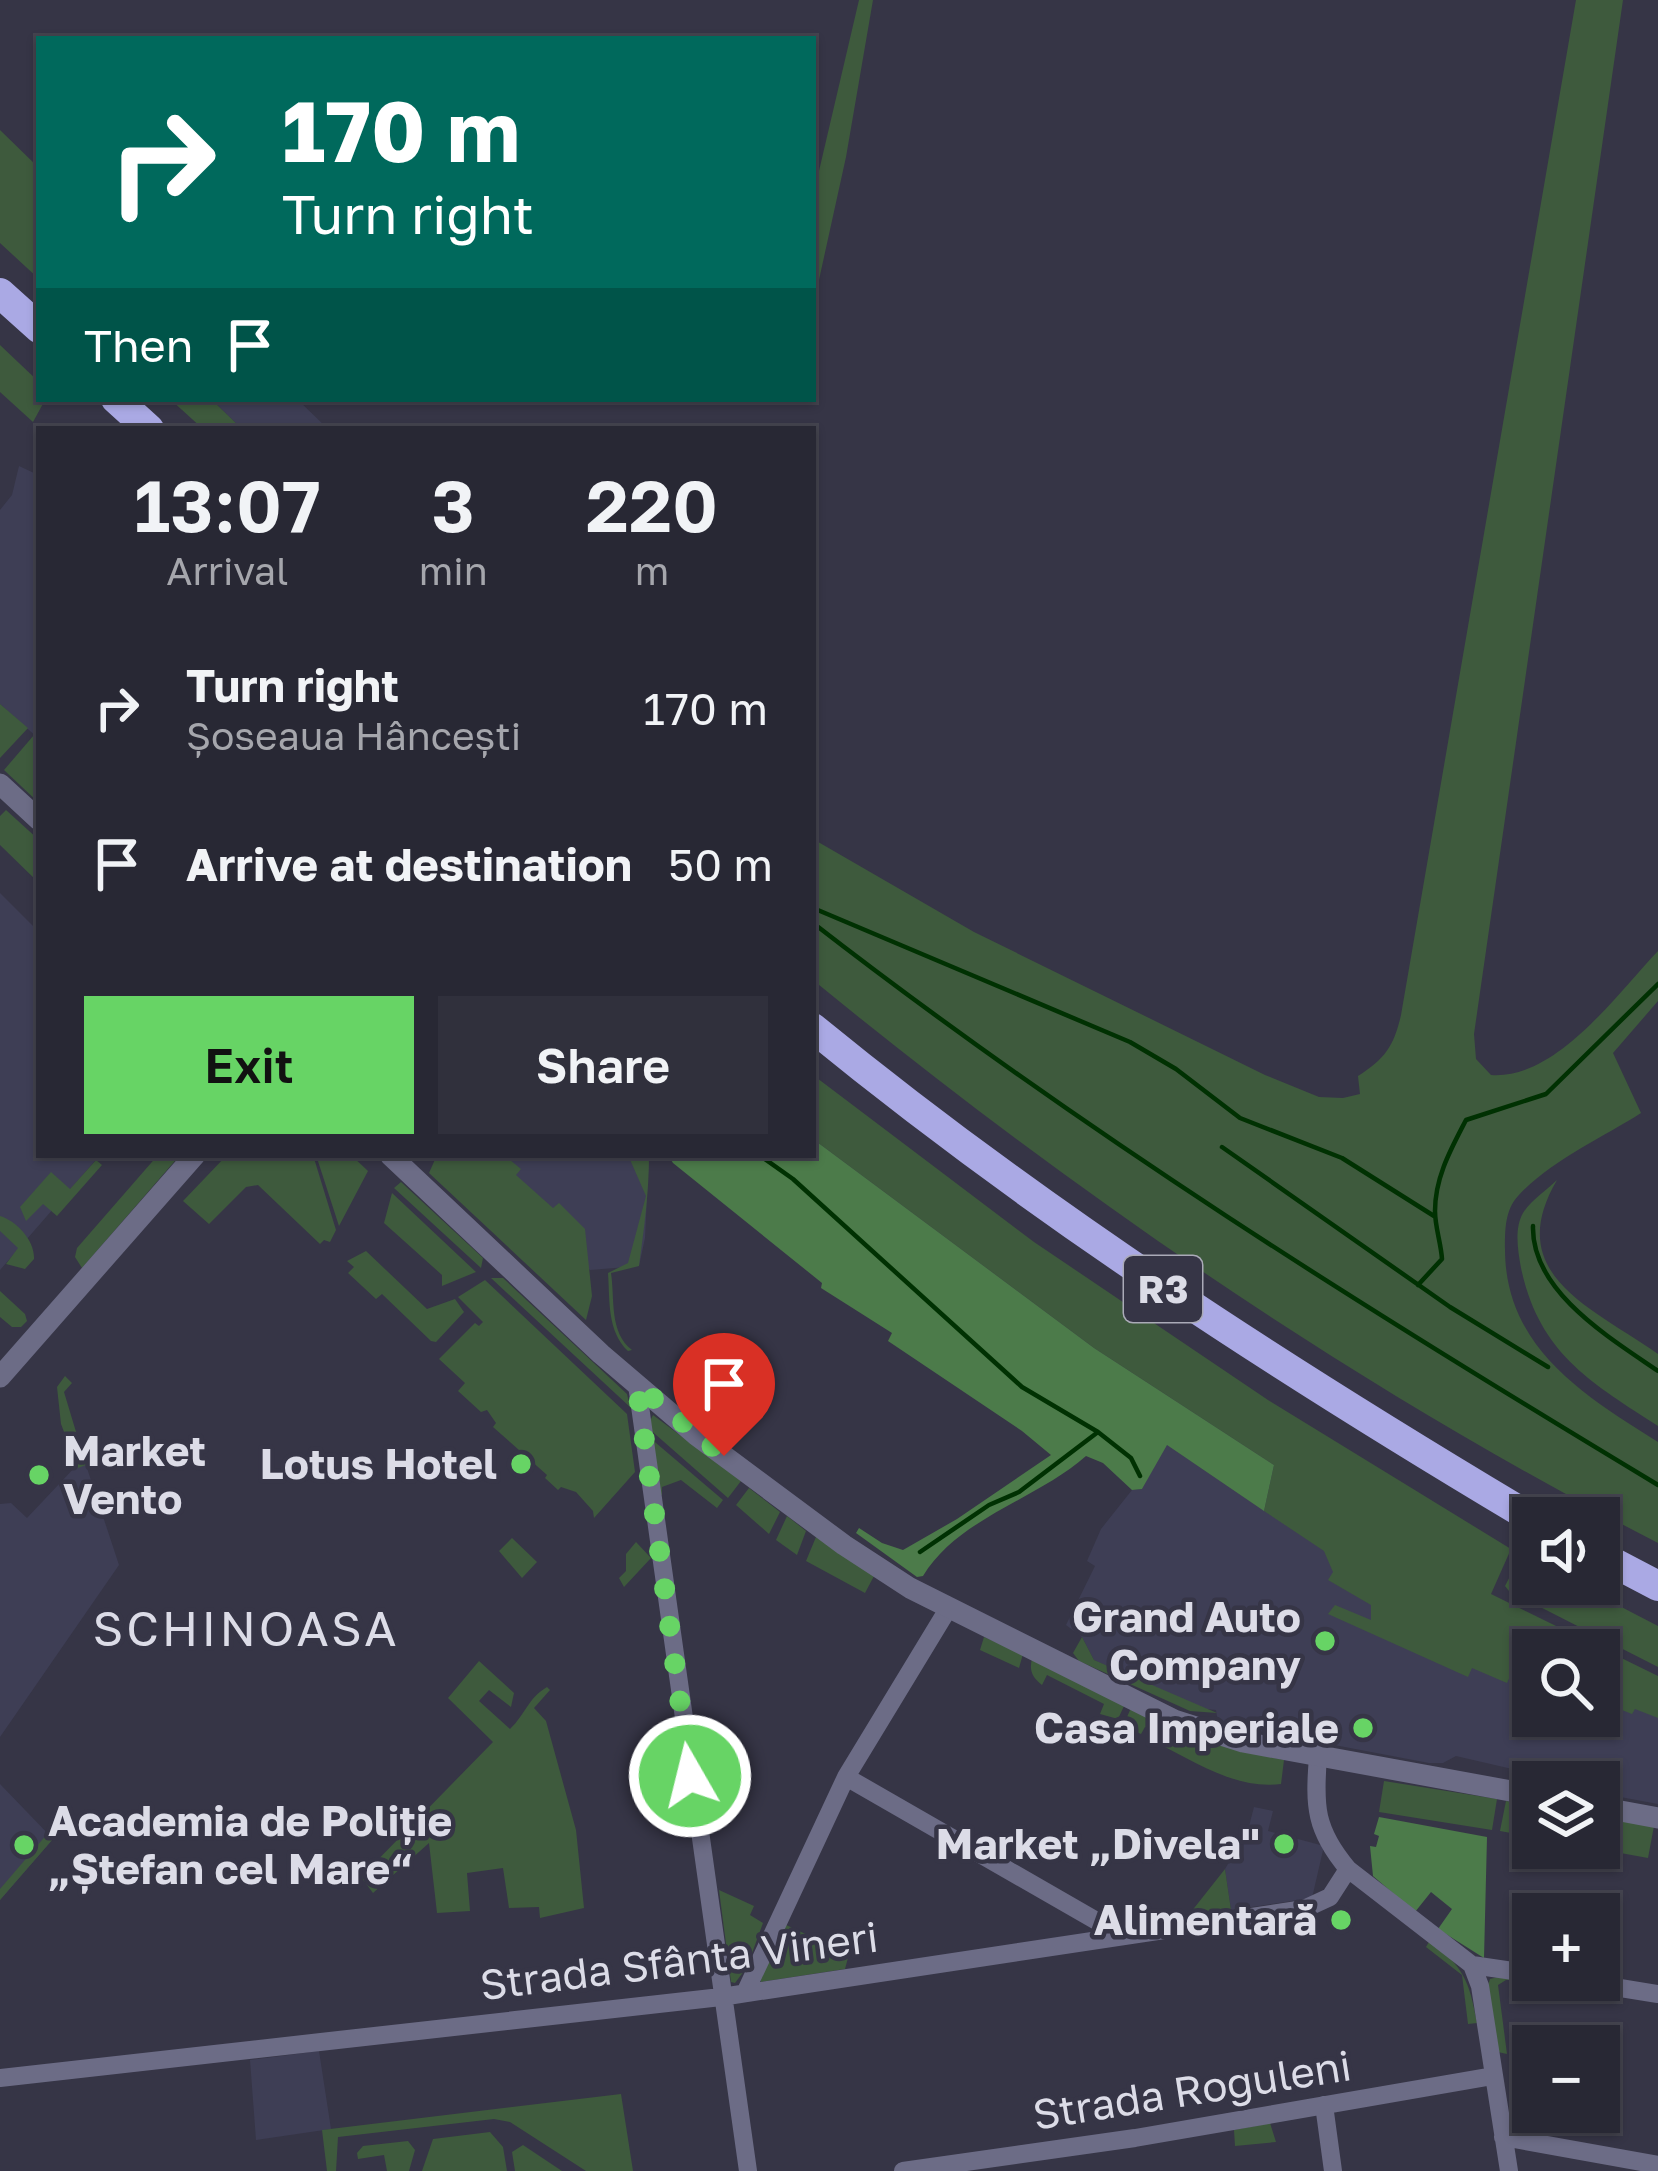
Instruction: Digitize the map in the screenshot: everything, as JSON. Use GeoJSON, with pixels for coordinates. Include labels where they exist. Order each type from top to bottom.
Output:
{"type":"FeatureCollection","features":[{"type":"Feature","properties":{"kind":"highway"},"geometry":{"type":"LineString","coordinates":[[0,292],[36,325]]}},
{"type":"Feature","properties":{"kind":"highway"},"geometry":{"type":"LineString","coordinates":[[119,402],[146,426]]}},
{"type":"Feature","properties":{"kind":"highway","name":"R3"},"geometry":{"type":"LineString","coordinates":[[816,1030],[943,1131],[1191,1308],[1512,1506]]}},
{"type":"Feature","properties":{"kind":"highway"},"geometry":{"type":"LineString","coordinates":[[1620,1566],[1658,1586]]}},
{"type":"Feature","properties":{"kind":"street"},"geometry":{"type":"LineString","coordinates":[[0,784],[36,817]]}},
{"type":"Feature","properties":{"kind":"street"},"geometry":{"type":"LineString","coordinates":[[0,1377],[192,1158]]}},
{"type":"Feature","properties":{"kind":"street"},"geometry":{"type":"LineString","coordinates":[[393,1158],[637,1385],[788,1504],[881,1570],[948,1609],[1174,1720],[1243,1742],[1512,1791]]}},
{"type":"Feature","properties":{"kind":"street"},"geometry":{"type":"LineString","coordinates":[[637,1385],[748,2171]]}},
{"type":"Feature","properties":{"kind":"street"},"geometry":{"type":"LineString","coordinates":[[745,1993],[846,1777],[948,1609]]}},
{"type":"Feature","properties":{"kind":"street"},"geometry":{"type":"LineString","coordinates":[[1318,1757],[1318,1820],[1348,1869],[1472,1965],[1512,1971]]}},
{"type":"Feature","properties":{"kind":"street"},"geometry":{"type":"LineString","coordinates":[[846,1777],[1121,1936]]}},
{"type":"Feature","properties":{"kind":"street"},"geometry":{"type":"LineString","coordinates":[[1620,1811],[1658,1818]]}},
{"type":"Feature","properties":{"kind":"street","name":"Strada Sfânta Vineri"},"geometry":{"type":"LineString","coordinates":[[0,2078],[721,1997],[1304,1910],[1330,1897],[1348,1869]]}},
{"type":"Feature","properties":{"kind":"street"},"geometry":{"type":"LineString","coordinates":[[1472,1965],[1480,1986],[1509,2171]]}},
{"type":"Feature","properties":{"kind":"street"},"geometry":{"type":"LineString","coordinates":[[1620,1988],[1658,1994]]}},
{"type":"Feature","properties":{"kind":"street","name":"Strada Roguleni"},"geometry":{"type":"LineString","coordinates":[[913,2170],[1135,2138],[1492,2076]]}},
{"type":"Feature","properties":{"kind":"street"},"geometry":{"type":"LineString","coordinates":[[1324,2105],[1333,2171]]}},
{"type":"Feature","properties":{"kind":"street"},"geometry":{"type":"LineString","coordinates":[[1503,2138],[1658,2165]]}},
{"type":"Feature","properties":{"kind":"shaded area"},"geometry":{"type":"Polygon","coordinates":[[[214,402],[300,402],[325,426],[239,426],[214,402]]]}},
{"type":"Feature","properties":{"kind":"shaded area"},"geometry":{"type":"Polygon","coordinates":[[[19,466],[34,473],[36,467],[36,736],[0,704],[0,510],[12,495],[19,466]]]}},
{"type":"Feature","properties":{"kind":"shaded area"},"geometry":{"type":"Polygon","coordinates":[[[0,893],[36,929],[36,1158],[97,1158],[0,1270],[0,893]]]}},
{"type":"Feature","properties":{"kind":"shaded area"},"geometry":{"type":"Polygon","coordinates":[[[468,1158],[649,1158],[639,1266],[590,1270],[468,1158]]]}},
{"type":"Feature","properties":{"kind":"shaded area"},"geometry":{"type":"Polygon","coordinates":[[[1166,1444],[1263,1510],[1511,1605],[1523,1629],[1512,1629],[1512,1737],[1620,1737],[1620,1676],[1658,1696],[1658,1804],[1620,1797],[1620,1761],[1512,1761],[1512,1769],[1456,1756],[1429,1763],[1218,1723],[1216,1710],[1198,1708],[1094,1660],[1082,1637],[1066,1625],[1095,1566],[1087,1561],[1101,1529],[1132,1490],[1142,1489],[1166,1444]]]}},
{"type":"Feature","properties":{"kind":"shaded area"},"geometry":{"type":"Polygon","coordinates":[[[77,1465],[86,1465],[119,1565],[0,1737],[0,1504],[11,1503],[27,1518],[77,1465]]]}},
{"type":"Feature","properties":{"kind":"shaded area","name":"Academia de Poliție „Ștefan cel Mare“"},"geometry":{"type":"Polygon","coordinates":[[[0,1784],[53,1839],[0,1900],[0,1784]]]}},
{"type":"Feature","properties":{"kind":"shaded area"},"geometry":{"type":"Polygon","coordinates":[[[1254,1807],[1273,1811],[1268,1831],[1324,1846],[1312,1898],[1231,1910],[1225,1869],[1248,1830],[1254,1807]]]}},
{"type":"Feature","properties":{"kind":"shaded area"},"geometry":{"type":"Polygon","coordinates":[[[319,2051],[331,2129],[256,2140],[250,2060],[319,2051]]]}},
{"type":"Feature","properties":{"kind":"green space"},"geometry":{"type":"Polygon","coordinates":[[[859,0],[873,0],[816,293],[816,184],[859,0]]]}},
{"type":"Feature","properties":{"kind":"green space"},"geometry":{"type":"Polygon","coordinates":[[[1576,0],[1623,0],[1474,1034],[1476,1059],[1491,1075],[1539,1064],[1584,1031],[1658,951],[1658,1001],[1613,1053],[1641,1113],[1561,1161],[1518,1196],[1508,1214],[1505,1249],[1508,1284],[1518,1314],[1553,1365],[1602,1406],[1658,1442],[1658,1543],[1620,1523],[1620,1497],[1572,1497],[1436,1420],[1220,1284],[1013,1136],[816,982],[816,841],[974,932],[1319,1097],[1360,1094],[1358,1076],[1387,1051],[1395,1035],[1576,0]]]}},
{"type":"Feature","properties":{"kind":"green space"},"geometry":{"type":"Polygon","coordinates":[[[0,130],[36,165],[36,276],[0,243],[0,130]]]}},
{"type":"Feature","properties":{"kind":"green space"},"geometry":{"type":"Polygon","coordinates":[[[0,345],[36,379],[36,402],[44,402],[33,422],[0,392],[0,345]]]}},
{"type":"Feature","properties":{"kind":"green space"},"geometry":{"type":"Polygon","coordinates":[[[173,402],[214,402],[239,426],[200,426],[173,402]]]}},
{"type":"Feature","properties":{"kind":"green space"},"geometry":{"type":"Polygon","coordinates":[[[0,704],[28,728],[0,758],[0,704]]]}},
{"type":"Feature","properties":{"kind":"green space"},"geometry":{"type":"Polygon","coordinates":[[[34,735],[36,737],[36,800],[4,770],[34,735]]]}},
{"type":"Feature","properties":{"kind":"green space"},"geometry":{"type":"Polygon","coordinates":[[[6,810],[36,837],[36,880],[0,845],[0,816],[6,810]]]}},
{"type":"Feature","properties":{"kind":"green space"},"geometry":{"type":"Polygon","coordinates":[[[816,1077],[1034,1242],[1268,1400],[1511,1549],[1491,1594],[1562,1629],[1512,1629],[1512,1672],[1507,1683],[1472,1668],[1468,1677],[1328,1614],[1335,1605],[1371,1620],[1371,1605],[1328,1580],[1333,1572],[1324,1551],[1264,1511],[1274,1465],[1094,1348],[816,1141],[816,1077]]]}},
{"type":"Feature","properties":{"kind":"green space"},"geometry":{"type":"Polygon","coordinates":[[[816,1141],[1094,1348],[1274,1465],[1264,1511],[1167,1445],[1142,1489],[1132,1490],[1103,1463],[1086,1456],[956,1539],[917,1577],[856,1533],[859,1528],[903,1550],[1051,1455],[888,1341],[892,1333],[821,1288],[822,1283],[670,1158],[816,1158],[816,1141]]]}},
{"type":"Feature","properties":{"kind":"green space"},"geometry":{"type":"Polygon","coordinates":[[[155,1158],[177,1158],[82,1268],[75,1257],[77,1248],[155,1158]]]}},
{"type":"Feature","properties":{"kind":"green space"},"geometry":{"type":"Polygon","coordinates":[[[224,1158],[314,1158],[336,1230],[330,1242],[320,1244],[258,1185],[246,1187],[209,1224],[183,1201],[224,1158]]]}},
{"type":"Feature","properties":{"kind":"green space"},"geometry":{"type":"Polygon","coordinates":[[[317,1158],[354,1158],[368,1171],[339,1226],[317,1158]]]}},
{"type":"Feature","properties":{"kind":"green space"},"geometry":{"type":"Polygon","coordinates":[[[436,1158],[508,1158],[521,1169],[516,1175],[553,1208],[559,1203],[585,1229],[592,1296],[586,1320],[429,1173],[436,1158]]]}},
{"type":"Feature","properties":{"kind":"green space"},"geometry":{"type":"Polygon","coordinates":[[[629,1158],[649,1158],[647,1197],[639,1266],[611,1273],[616,1325],[632,1350],[628,1351],[613,1325],[608,1273],[628,1263],[646,1196],[629,1158]]]}},
{"type":"Feature","properties":{"kind":"green space"},"geometry":{"type":"Polygon","coordinates":[[[96,1160],[102,1165],[57,1216],[43,1204],[26,1221],[20,1207],[51,1172],[70,1189],[96,1160]]]}},
{"type":"Feature","properties":{"kind":"green space"},"geometry":{"type":"Polygon","coordinates":[[[1557,1180],[1543,1213],[1540,1240],[1547,1264],[1582,1303],[1658,1354],[1658,1426],[1571,1362],[1554,1344],[1529,1297],[1518,1226],[1526,1208],[1557,1180]]]}},
{"type":"Feature","properties":{"kind":"green space"},"geometry":{"type":"Polygon","coordinates":[[[401,1182],[483,1258],[481,1268],[394,1188],[401,1182]]]}},
{"type":"Feature","properties":{"kind":"green space"},"geometry":{"type":"Polygon","coordinates":[[[392,1193],[476,1272],[442,1286],[442,1275],[384,1223],[392,1193]]]}},
{"type":"Feature","properties":{"kind":"green space"},"geometry":{"type":"Polygon","coordinates":[[[0,1216],[18,1227],[32,1245],[34,1259],[25,1269],[6,1264],[18,1248],[0,1231],[0,1216]]]}},
{"type":"Feature","properties":{"kind":"green space"},"geometry":{"type":"Polygon","coordinates":[[[366,1251],[427,1309],[455,1299],[464,1312],[436,1342],[431,1341],[382,1294],[376,1299],[348,1273],[354,1267],[347,1261],[366,1251]]]}},
{"type":"Feature","properties":{"kind":"green space"},"geometry":{"type":"Polygon","coordinates":[[[491,1278],[503,1278],[627,1394],[630,1407],[491,1278]]]}},
{"type":"Feature","properties":{"kind":"green space"},"geometry":{"type":"Polygon","coordinates":[[[485,1280],[627,1414],[635,1472],[594,1518],[576,1492],[558,1490],[493,1427],[496,1423],[487,1410],[481,1412],[458,1391],[465,1383],[439,1359],[475,1323],[483,1322],[458,1297],[485,1280]]]}},
{"type":"Feature","properties":{"kind":"green space"},"geometry":{"type":"Polygon","coordinates":[[[0,1291],[25,1314],[27,1321],[21,1327],[12,1327],[0,1317],[0,1291]]]}},
{"type":"Feature","properties":{"kind":"green space"},"geometry":{"type":"Polygon","coordinates":[[[65,1376],[72,1383],[64,1392],[86,1465],[78,1468],[61,1424],[57,1387],[65,1376]]]}},
{"type":"Feature","properties":{"kind":"green space"},"geometry":{"type":"Polygon","coordinates":[[[653,1415],[741,1481],[728,1498],[647,1427],[653,1415]]]}},
{"type":"Feature","properties":{"kind":"green space"},"geometry":{"type":"Polygon","coordinates":[[[649,1437],[723,1500],[717,1508],[681,1480],[662,1487],[658,1496],[649,1437]]]}},
{"type":"Feature","properties":{"kind":"green space"},"geometry":{"type":"Polygon","coordinates":[[[749,1488],[780,1512],[769,1534],[736,1505],[749,1488]]]}},
{"type":"Feature","properties":{"kind":"green space"},"geometry":{"type":"Polygon","coordinates":[[[787,1516],[806,1531],[797,1555],[776,1540],[787,1516]]]}},
{"type":"Feature","properties":{"kind":"green space"},"geometry":{"type":"Polygon","coordinates":[[[816,1537],[874,1576],[865,1593],[806,1561],[816,1537]]]}},
{"type":"Feature","properties":{"kind":"green space"},"geometry":{"type":"Polygon","coordinates":[[[512,1538],[537,1562],[522,1578],[499,1551],[512,1538]]]}},
{"type":"Feature","properties":{"kind":"green space"},"geometry":{"type":"Polygon","coordinates":[[[636,1542],[651,1558],[624,1587],[619,1578],[626,1571],[626,1554],[636,1542]]]}},
{"type":"Feature","properties":{"kind":"green space"},"geometry":{"type":"Polygon","coordinates":[[[1536,1605],[1618,1605],[1658,1626],[1658,1667],[1620,1648],[1620,1629],[1584,1629],[1536,1605]]]}},
{"type":"Feature","properties":{"kind":"green space"},"geometry":{"type":"Polygon","coordinates":[[[984,1637],[1023,1654],[1019,1668],[980,1650],[984,1637]]]}},
{"type":"Feature","properties":{"kind":"green space"},"geometry":{"type":"Polygon","coordinates":[[[1082,1637],[1094,1660],[1217,1713],[1190,1711],[1079,1661],[1073,1653],[1082,1637]]]}},
{"type":"Feature","properties":{"kind":"green space"},"geometry":{"type":"Polygon","coordinates":[[[1620,1657],[1658,1676],[1658,1718],[1635,1709],[1632,1714],[1620,1709],[1620,1657]]]}},
{"type":"Feature","properties":{"kind":"green space"},"geometry":{"type":"Polygon","coordinates":[[[1032,1659],[1124,1706],[1118,1719],[1100,1714],[1104,1704],[1047,1675],[1042,1685],[1032,1673],[1032,1659]]]}},
{"type":"Feature","properties":{"kind":"green space"},"geometry":{"type":"Polygon","coordinates":[[[479,1661],[514,1693],[511,1707],[489,1690],[479,1701],[510,1729],[535,1696],[547,1687],[550,1690],[534,1708],[546,1721],[576,1830],[584,1908],[540,1918],[539,1907],[509,1908],[503,1868],[467,1873],[470,1911],[437,1913],[429,1843],[373,1893],[361,1877],[493,1742],[448,1698],[479,1661]]]}},
{"type":"Feature","properties":{"kind":"green space"},"geometry":{"type":"Polygon","coordinates":[[[1131,1708],[1236,1750],[1284,1760],[1281,1784],[1234,1779],[1188,1759],[1159,1744],[1162,1735],[1145,1727],[1141,1734],[1123,1726],[1131,1708]]]}},
{"type":"Feature","properties":{"kind":"green space"},"geometry":{"type":"Polygon","coordinates":[[[1384,1781],[1497,1799],[1492,1830],[1379,1812],[1384,1781]]]}},
{"type":"Feature","properties":{"kind":"green space"},"geometry":{"type":"Polygon","coordinates":[[[1506,1801],[1512,1802],[1512,1833],[1500,1831],[1506,1801]]]}},
{"type":"Feature","properties":{"kind":"green space"},"geometry":{"type":"Polygon","coordinates":[[[1379,1817],[1487,1837],[1484,1958],[1438,1929],[1452,1909],[1431,1892],[1415,1912],[1373,1876],[1370,1846],[1376,1847],[1379,1817]]]}},
{"type":"Feature","properties":{"kind":"green space"},"geometry":{"type":"Polygon","coordinates":[[[1620,1820],[1654,1826],[1648,1858],[1620,1853],[1620,1820]]]}},
{"type":"Feature","properties":{"kind":"green space"},"geometry":{"type":"Polygon","coordinates":[[[48,1833],[53,1839],[0,1900],[0,1889],[48,1833]]]}},
{"type":"Feature","properties":{"kind":"green space"},"geometry":{"type":"Polygon","coordinates":[[[1225,1869],[1231,1910],[1192,1917],[1191,1912],[1225,1869]]]}},
{"type":"Feature","properties":{"kind":"green space"},"geometry":{"type":"Polygon","coordinates":[[[719,1890],[754,1906],[750,1915],[763,1923],[747,1967],[735,1983],[731,1982],[719,1890]]]}},
{"type":"Feature","properties":{"kind":"green space"},"geometry":{"type":"Polygon","coordinates":[[[784,1924],[849,1954],[845,1969],[761,1982],[784,1924]]]}},
{"type":"Feature","properties":{"kind":"green space"},"geometry":{"type":"Polygon","coordinates":[[[1430,1940],[1463,1976],[1477,2023],[1468,2024],[1462,1975],[1426,1947],[1430,1940]]]}},
{"type":"Feature","properties":{"kind":"green space"},"geometry":{"type":"Polygon","coordinates":[[[1512,1978],[1498,1985],[1507,2054],[1498,2052],[1490,1979],[1512,1978]]]}},
{"type":"Feature","properties":{"kind":"green space"},"geometry":{"type":"Polygon","coordinates":[[[621,2094],[633,2171],[586,2171],[510,2122],[494,2119],[338,2137],[336,2171],[327,2171],[322,2130],[621,2094]]]}},
{"type":"Feature","properties":{"kind":"green space"},"geometry":{"type":"Polygon","coordinates":[[[1270,2123],[1276,2142],[1235,2146],[1234,2130],[1270,2123]]]}},
{"type":"Feature","properties":{"kind":"green space"},"geometry":{"type":"Polygon","coordinates":[[[490,2132],[503,2147],[507,2171],[422,2171],[433,2139],[490,2132]]]}},
{"type":"Feature","properties":{"kind":"green space"},"geometry":{"type":"Polygon","coordinates":[[[408,2141],[415,2150],[409,2171],[387,2171],[384,2155],[358,2159],[363,2146],[408,2141]]]}},
{"type":"Feature","properties":{"kind":"green space"},"geometry":{"type":"Polygon","coordinates":[[[523,2145],[562,2171],[515,2171],[512,2152],[523,2145]]]}},
{"type":"Feature","properties":{"kind":"waterway"},"geometry":{"type":"LineString","coordinates":[[816,909],[1130,1042],[1176,1069],[1240,1118],[1342,1158],[1434,1216]]}},
{"type":"Feature","properties":{"kind":"waterway"},"geometry":{"type":"LineString","coordinates":[[816,925],[1121,1146],[1441,1353],[1658,1485]]}},
{"type":"Feature","properties":{"kind":"waterway"},"geometry":{"type":"LineString","coordinates":[[1418,1285],[1442,1259],[1435,1217],[1438,1187],[1466,1120],[1546,1094],[1658,984]]}},
{"type":"Feature","properties":{"kind":"waterway"},"geometry":{"type":"LineString","coordinates":[[1222,1147],[1450,1307],[1548,1367]]}},
{"type":"Feature","properties":{"kind":"waterway"},"geometry":{"type":"LineString","coordinates":[[763,1158],[793,1179],[1022,1387],[1098,1432],[1131,1458],[1140,1476]]}},
{"type":"Feature","properties":{"kind":"waterway"},"geometry":{"type":"LineString","coordinates":[[1533,1226],[1536,1250],[1559,1292],[1597,1328],[1658,1371]]}},
{"type":"Feature","properties":{"kind":"waterway"},"geometry":{"type":"LineString","coordinates":[[920,1552],[989,1505],[1019,1492],[1098,1432]]}},
{"type":"Feature","properties":{"kind":"place","name":"Lotus Hotel"},"geometry":{"type":"Point","coordinates":[521,1464]}},
{"type":"Feature","properties":{"kind":"place","name":"Market Vento"},"geometry":{"type":"Point","coordinates":[39,1475]}},
{"type":"Feature","properties":{"kind":"place","name":"Grand Auto Company"},"geometry":{"type":"Point","coordinates":[1325,1641]}},
{"type":"Feature","properties":{"kind":"place","name":"Casa Imperiale"},"geometry":{"type":"Point","coordinates":[1363,1728]}},
{"type":"Feature","properties":{"kind":"place","name":"Market „Divela\""},"geometry":{"type":"Point","coordinates":[1284,1844]}},
{"type":"Feature","properties":{"kind":"place","name":"Academia de Poliție „Ștefan cel Mare“"},"geometry":{"type":"Point","coordinates":[24,1845]}},
{"type":"Feature","properties":{"kind":"place","name":"Alimentară"},"geometry":{"type":"Point","coordinates":[1341,1920]}},
{"type":"Feature","properties":{"kind":"district","name":"SCHINOASA"},"geometry":{"type":"Point","coordinates":[246,1629]}},
{"type":"Feature","properties":{"kind":"route"},"geometry":{"type":"LineString","coordinates":[[690,1776],[637,1385],[724,1456]]}}]}
